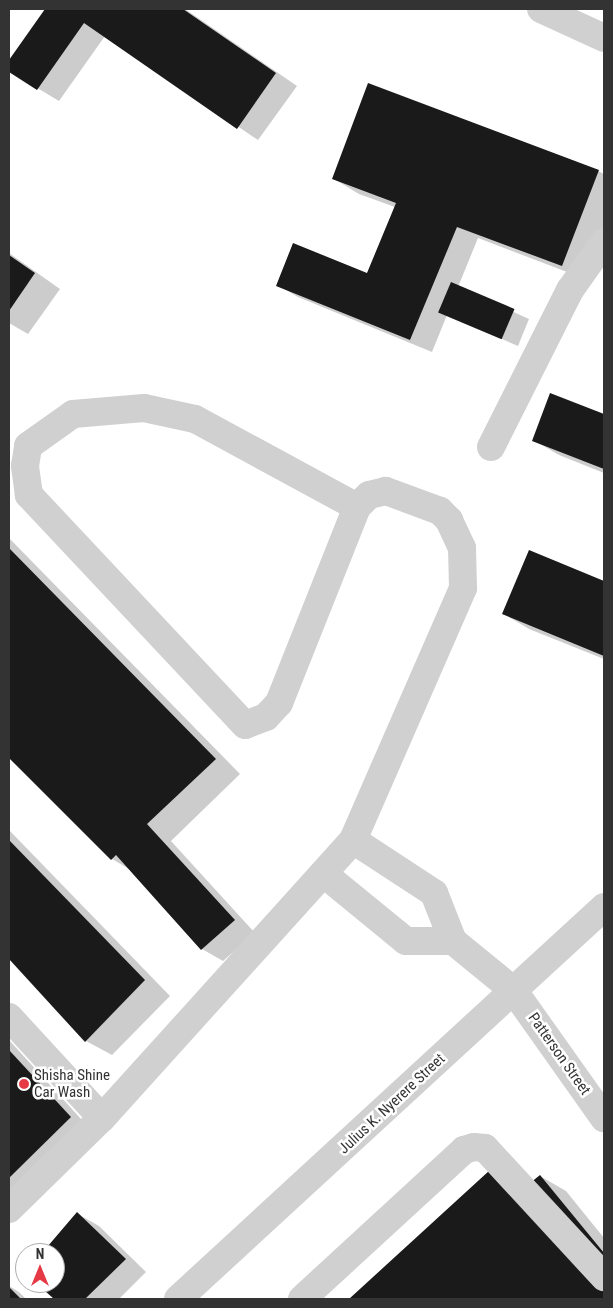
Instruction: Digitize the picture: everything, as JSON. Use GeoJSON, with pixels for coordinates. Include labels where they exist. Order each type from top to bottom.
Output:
{"type":"FeatureCollection","features":[{"type":"Feature","properties":{"kind":"street"},"geometry":{"type":"LineString","coordinates":[[541,9],[604,38]]}},
{"type":"Feature","properties":{"kind":"street"},"geometry":{"type":"LineString","coordinates":[[491,447],[570,290],[604,242]]}},
{"type":"Feature","properties":{"kind":"street"},"geometry":{"type":"LineString","coordinates":[[9,1209],[102,1118],[353,840],[463,588],[462,548],[449,520],[440,511],[386,491],[369,495],[357,507],[279,703],[266,717],[245,725],[29,495],[25,466],[18,446],[73,414],[144,408],[195,419],[357,507]]}},
{"type":"Feature","properties":{"kind":"street"},"geometry":{"type":"LineString","coordinates":[[324,874],[406,941],[453,941],[434,893],[353,840]]}},
{"type":"Feature","properties":{"kind":"street","name":"Julius K. Nyerere Street"},"geometry":{"type":"LineString","coordinates":[[178,1299],[604,907]]}},
{"type":"Feature","properties":{"kind":"street","name":"Patterson Street"},"geometry":{"type":"LineString","coordinates":[[453,941],[514,991],[604,1118]]}},
{"type":"Feature","properties":{"kind":"street"},"geometry":{"type":"LineString","coordinates":[[9,1017],[102,1118]]}},
{"type":"Feature","properties":{"kind":"street"},"geometry":{"type":"LineString","coordinates":[[302,1299],[464,1150],[474,1147],[485,1148],[604,1277]]}},
{"type":"Feature","properties":{"kind":"building"},"geometry":{"type":"Polygon","coordinates":[[[45,9],[183,9],[276,73],[237,129],[84,23],[37,90],[9,72],[9,60],[45,9]]]}},
{"type":"Feature","properties":{"kind":"building"},"geometry":{"type":"Polygon","coordinates":[[[368,83],[599,170],[562,266],[457,227],[410,340],[276,286],[293,243],[367,273],[396,203],[332,179],[368,83]]]}},
{"type":"Feature","properties":{"kind":"building"},"geometry":{"type":"Polygon","coordinates":[[[9,255],[35,273],[9,311],[9,255]]]}},
{"type":"Feature","properties":{"kind":"building"},"geometry":{"type":"Polygon","coordinates":[[[451,282],[515,309],[502,339],[438,312],[451,282]]]}},
{"type":"Feature","properties":{"kind":"building"},"geometry":{"type":"Polygon","coordinates":[[[550,393],[604,414],[604,469],[532,441],[550,393]]]}},
{"type":"Feature","properties":{"kind":"building"},"geometry":{"type":"Polygon","coordinates":[[[9,548],[216,759],[147,824],[235,920],[201,950],[116,855],[111,860],[9,758],[9,548]]]}},
{"type":"Feature","properties":{"kind":"building"},"geometry":{"type":"Polygon","coordinates":[[[529,550],[604,581],[604,656],[502,614],[529,550]]]}},
{"type":"Feature","properties":{"kind":"building"},"geometry":{"type":"Polygon","coordinates":[[[9,840],[145,980],[85,1042],[9,959],[9,840]]]}},
{"type":"Feature","properties":{"kind":"building","name":"Shisha Shine Car Wash"},"geometry":{"type":"Polygon","coordinates":[[[9,1050],[71,1117],[9,1178],[9,1050]]]}},
{"type":"Feature","properties":{"kind":"building"},"geometry":{"type":"Polygon","coordinates":[[[490,1170],[514,1196],[540,1175],[604,1253],[604,1299],[349,1299],[490,1170]]]}},
{"type":"Feature","properties":{"kind":"building"},"geometry":{"type":"Polygon","coordinates":[[[77,1212],[126,1259],[85,1299],[54,1299],[47,1293],[65,1293],[65,1243],[51,1243],[77,1212]]]}},
{"type":"Feature","properties":{"kind":"building"},"geometry":{"type":"Polygon","coordinates":[[[9,1287],[21,1299],[9,1299],[9,1287]]]}},
{"type":"Feature","properties":{"kind":"place","name":"Shisha Shine Car Wash"},"geometry":{"type":"Point","coordinates":[24,1084]}}]}
